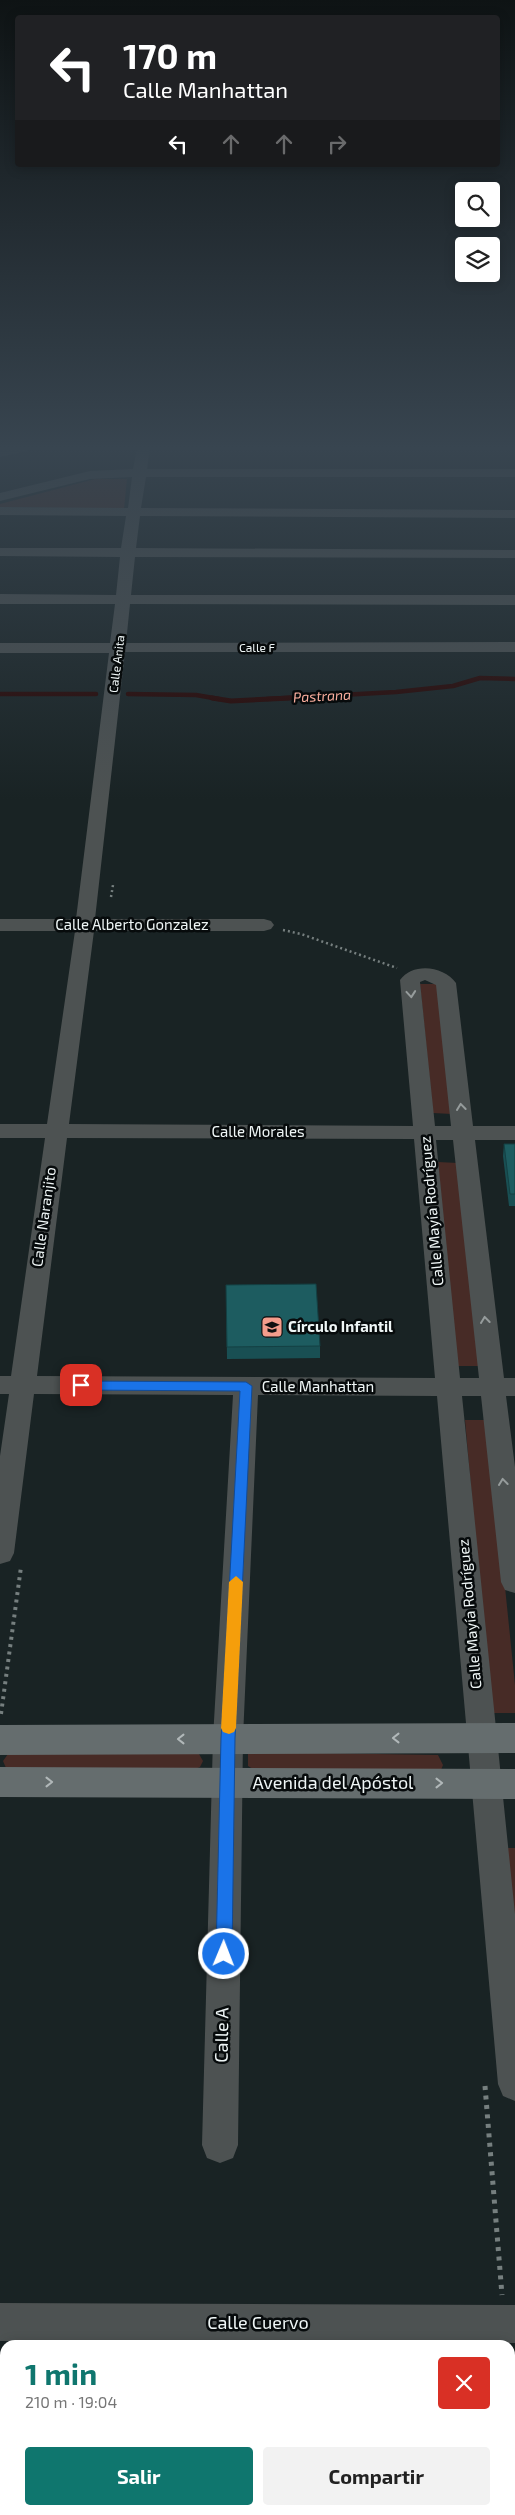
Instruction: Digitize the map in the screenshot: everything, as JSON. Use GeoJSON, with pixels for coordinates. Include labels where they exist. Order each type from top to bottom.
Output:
{"type":"FeatureCollection","features":[{"type":"Feature","properties":{"kind":"street","name":"Calle Anita"},"geometry":{"type":"LineString","coordinates":[[91,881],[127,565]]}},
{"type":"Feature","properties":{"kind":"street"},"geometry":{"type":"LineString","coordinates":[[0,599],[515,600]]}},
{"type":"Feature","properties":{"kind":"street","name":"Calle F"},"geometry":{"type":"LineString","coordinates":[[0,648],[515,647]]}},
{"type":"Feature","properties":{"kind":"street","name":"Calle Naranjito"},"geometry":{"type":"LineString","coordinates":[[0,1553],[11,1385],[56,1131],[91,881]]}},
{"type":"Feature","properties":{"kind":"street","name":"Calle Alberto Gonzalez"},"geometry":{"type":"LineString","coordinates":[[0,925],[264,925]]}},
{"type":"Feature","properties":{"kind":"street"},"geometry":{"type":"LineString","coordinates":[[417,975],[428,973],[439,976],[446,983],[464,1133],[504,1387],[515,1582]]}},
{"type":"Feature","properties":{"kind":"street","name":"Calle Mayía Rodríguez"},"geometry":{"type":"LineString","coordinates":[[417,975],[410,980],[449,1387],[499,1738],[515,2084]]}},
{"type":"Feature","properties":{"kind":"street","name":"Calle Morales"},"geometry":{"type":"LineString","coordinates":[[0,1131],[515,1133]]}},
{"type":"Feature","properties":{"kind":"street","name":"Calle Manhattan"},"geometry":{"type":"LineString","coordinates":[[11,1385],[504,1387]]}},
{"type":"Feature","properties":{"kind":"street","name":"Calle A"},"geometry":{"type":"LineString","coordinates":[[220,2144],[228,1738],[246,1386]]}},
{"type":"Feature","properties":{"kind":"street"},"geometry":{"type":"LineString","coordinates":[[0,1740],[499,1738]]}},
{"type":"Feature","properties":{"kind":"street","name":"Avenida del Apóstol"},"geometry":{"type":"LineString","coordinates":[[0,1782],[501,1784]]}},
{"type":"Feature","properties":{"kind":"street","name":"Calle Cuervo"},"geometry":{"type":"LineString","coordinates":[[0,2322],[515,2324]]}},
{"type":"Feature","properties":{"kind":"path"},"geometry":{"type":"LineString","coordinates":[[264,925],[301,934],[417,975]]}},
{"type":"Feature","properties":{"kind":"shaded area"},"geometry":{"type":"Polygon","coordinates":[[[420,984],[439,984],[452,1114],[433,1113],[420,984]]]}},
{"type":"Feature","properties":{"kind":"shaded area"},"geometry":{"type":"Polygon","coordinates":[[[438,1162],[458,1163],[479,1366],[457,1366],[438,1162]]]}},
{"type":"Feature","properties":{"kind":"shaded area"},"geometry":{"type":"Polygon","coordinates":[[[465,1420],[488,1420],[515,1685],[515,1713],[491,1713],[465,1420]]]}},
{"type":"Feature","properties":{"kind":"shaded area"},"geometry":{"type":"Polygon","coordinates":[[[253,1752],[438,1755],[443,1765],[441,1770],[253,1769],[248,1766],[248,1754],[253,1752]]]}},
{"type":"Feature","properties":{"kind":"shaded area"},"geometry":{"type":"Polygon","coordinates":[[[8,1754],[199,1754],[203,1761],[200,1767],[193,1770],[6,1768],[3,1761],[8,1754]]]}},
{"type":"Feature","properties":{"kind":"shaded area"},"geometry":{"type":"Polygon","coordinates":[[[506,1848],[515,1848],[515,1942],[506,1848]]]}},
{"type":"Feature","properties":{"kind":"building"},"geometry":{"type":"Polygon","coordinates":[[[504,1144],[515,1144],[515,1194],[510,1194],[504,1144]]]}},
{"type":"Feature","properties":{"kind":"building","name":"Círculo Infantil"},"geometry":{"type":"Polygon","coordinates":[[[316,1284],[320,1346],[227,1347],[226,1285],[316,1284]]]}},
{"type":"Feature","properties":{"kind":"waterway","name":"Pastrana"},"geometry":{"type":"LineString","coordinates":[[267,699],[396,692],[453,686],[480,678],[515,679]]}},
{"type":"Feature","properties":{"kind":"waterway","name":"Pastrana"},"geometry":{"type":"LineString","coordinates":[[0,694],[96,694]]}},
{"type":"Feature","properties":{"kind":"waterway","name":"Pastrana"},"geometry":{"type":"LineString","coordinates":[[128,694],[196,695],[219,699]]}},
{"type":"Feature","properties":{"kind":"waterway","name":"Pastrana"},"geometry":{"type":"LineString","coordinates":[[212,698],[231,701],[290,698]]}},
{"type":"Feature","properties":{"kind":"slow traffic"},"geometry":{"type":"LineString","coordinates":[[229,1728],[236,1582]]}},
{"type":"Feature","properties":{"kind":"place","name":"Círculo Infantil"},"geometry":{"type":"Point","coordinates":[272,1327]}},
{"type":"Feature","properties":{"kind":"route"},"geometry":{"type":"LineString","coordinates":[[81,1385],[246,1386],[228,1738],[224,1954]]}}]}
